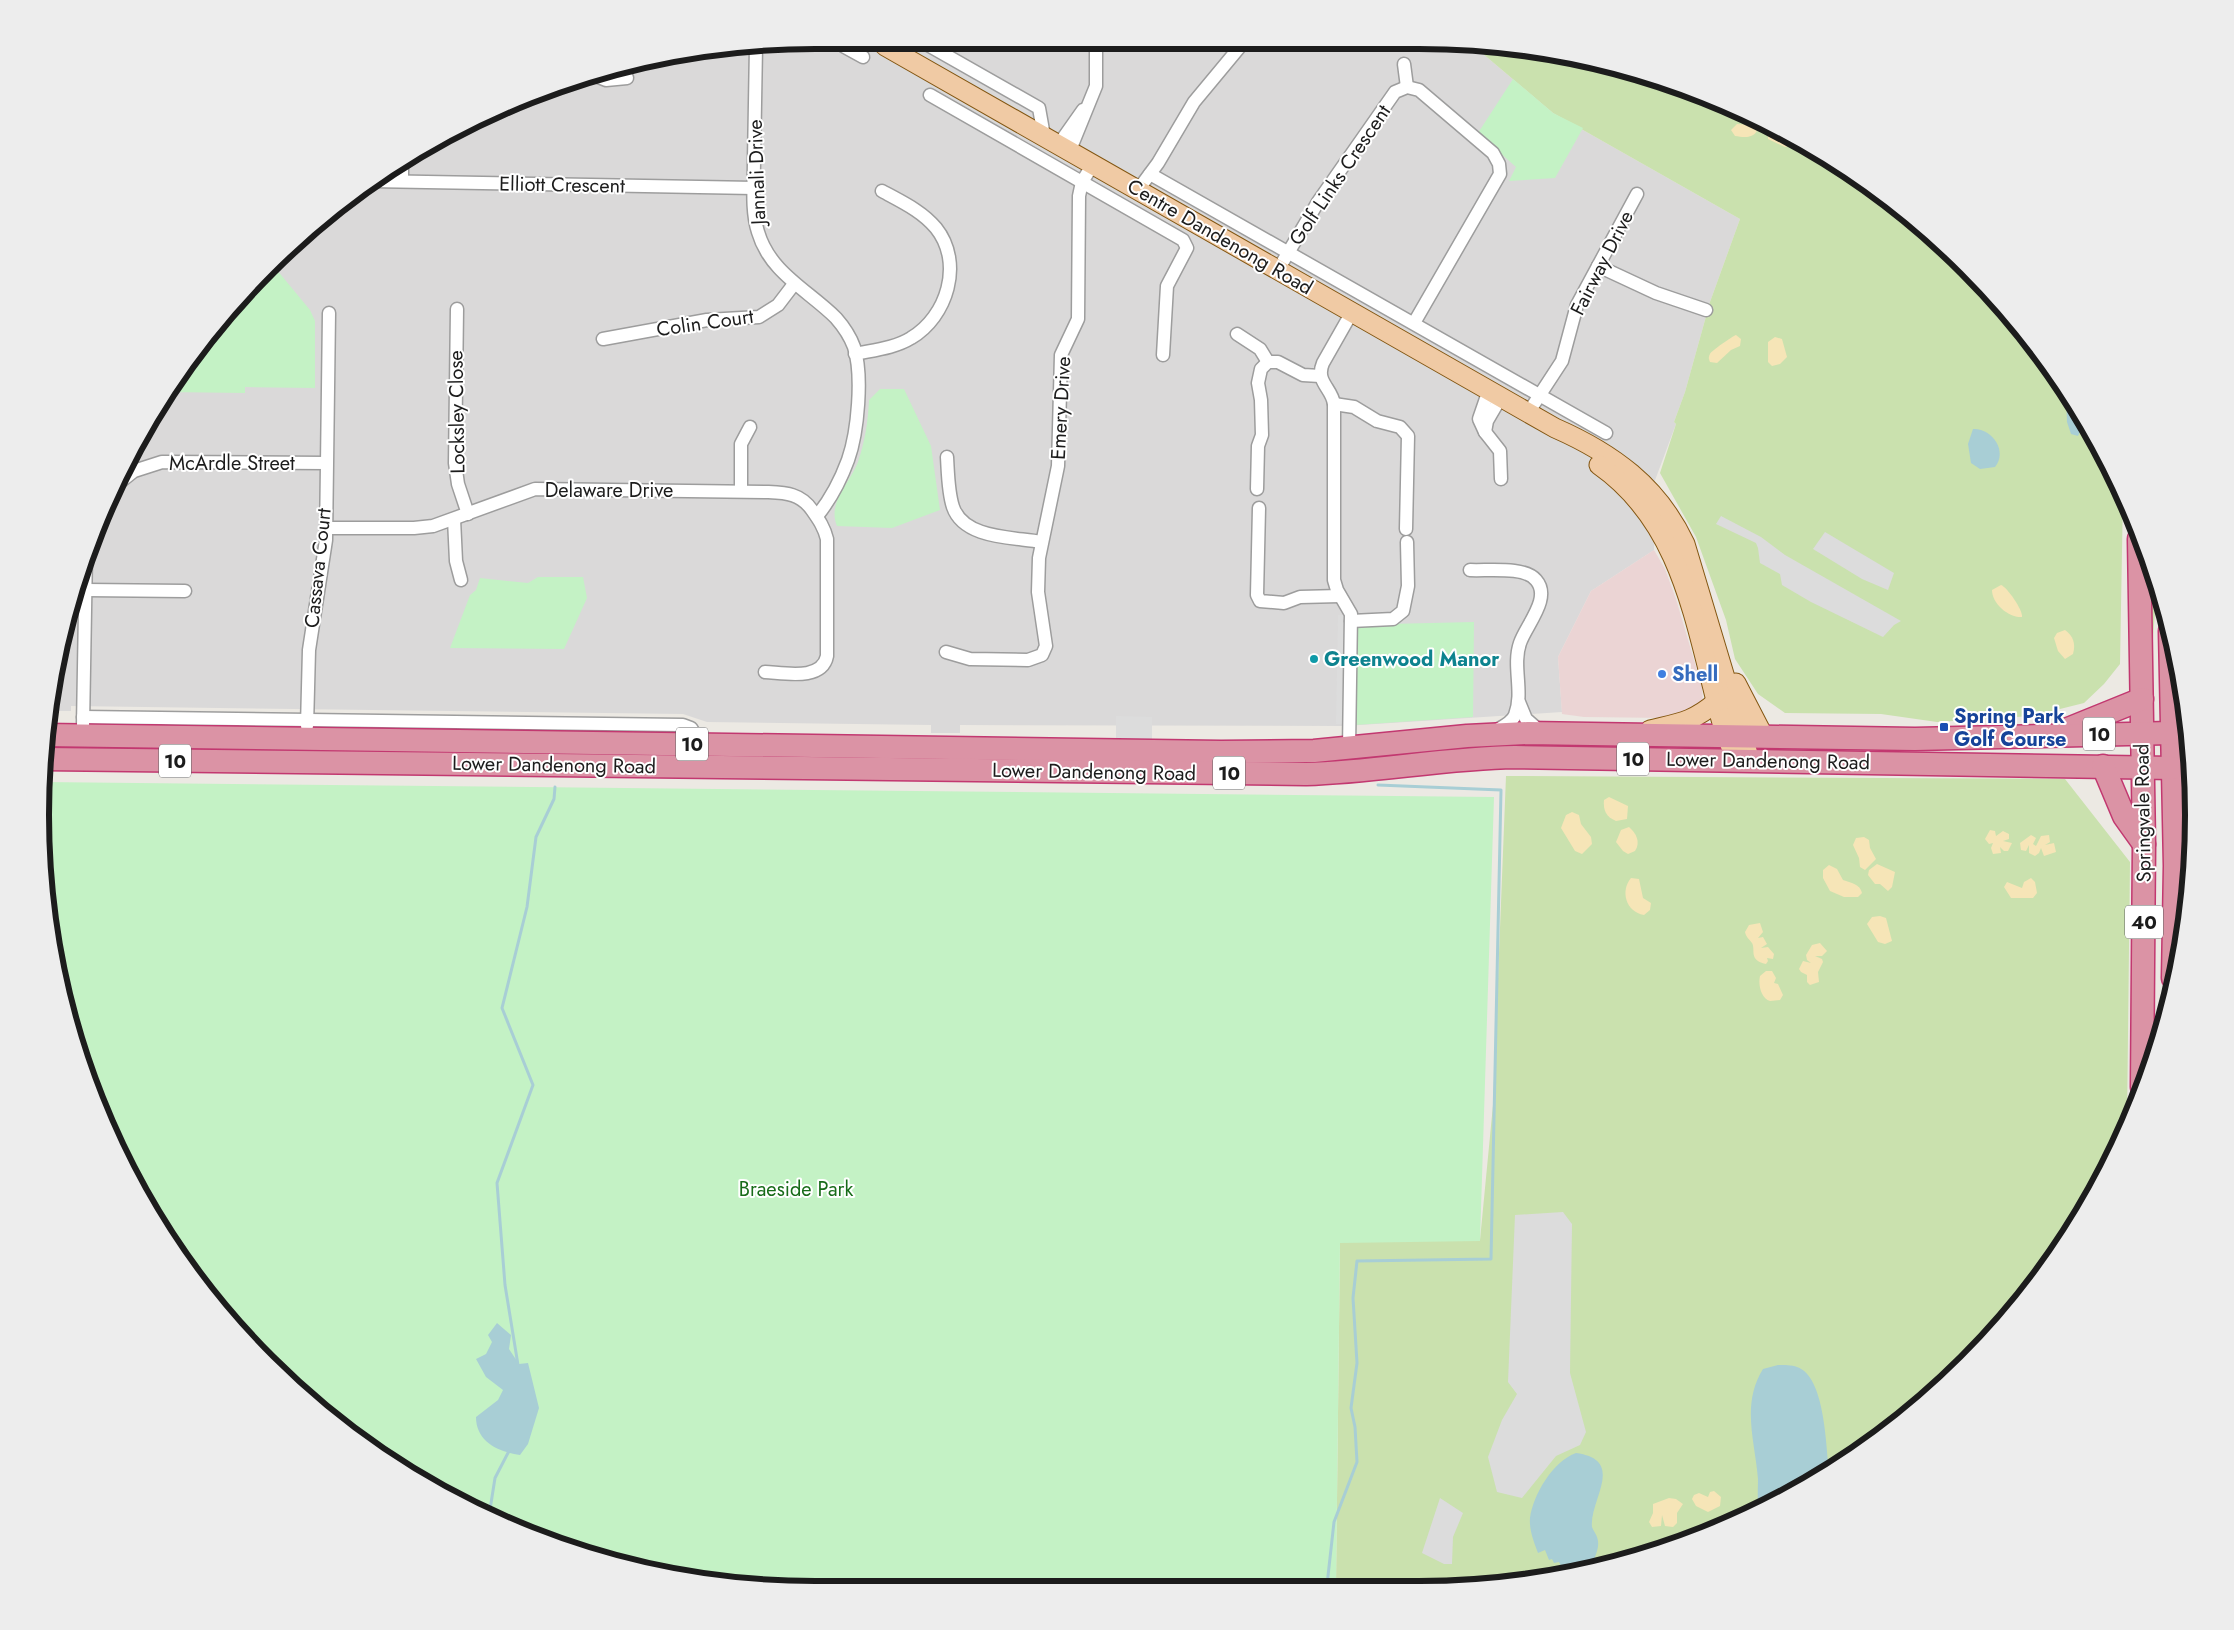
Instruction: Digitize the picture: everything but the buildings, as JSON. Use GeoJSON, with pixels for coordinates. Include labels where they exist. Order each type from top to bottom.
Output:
{"type":"FeatureCollection","features":[{"type":"Feature","properties":{"kind":"highway","name":"Springvale Road"},"geometry":{"type":"LineString","coordinates":[[2139,554],[2144,844],[2142,1068]]}},
{"type":"Feature","properties":{"kind":"highway"},"geometry":{"type":"LineString","coordinates":[[2056,734],[2142,699]]}},
{"type":"Feature","properties":{"kind":"highway","name":"Springvale Road"},"geometry":{"type":"LineString","coordinates":[[2174,944],[2182,804],[2182,768],[2176,699]]}},
{"type":"Feature","properties":{"kind":"highway","name":"Lower Dandenong Road"},"geometry":{"type":"LineString","coordinates":[[53,733],[83,726],[307,729],[701,744],[1221,752],[1349,748],[1489,735],[1629,734],[1915,739],[2142,733]]}},
{"type":"Feature","properties":{"kind":"highway","name":"10"},"geometry":{"type":"LineString","coordinates":[[2142,733],[2179,733]]}},
{"type":"Feature","properties":{"kind":"highway","name":"Lower Dandenong Road"},"geometry":{"type":"LineString","coordinates":[[51,759],[1306,774],[1495,757],[2143,767]]}},
{"type":"Feature","properties":{"kind":"highway"},"geometry":{"type":"LineString","coordinates":[[2104,766],[2124,816],[2144,844]]}},
{"type":"Feature","properties":{"kind":"highway","name":"10"},"geometry":{"type":"LineString","coordinates":[[2143,767],[2182,768]]}},
{"type":"Feature","properties":{"kind":"main road","name":"Centre Dandenong Road"},"geometry":{"type":"LineString","coordinates":[[890,49],[1528,413],[1555,428],[1592,444],[1625,469],[1653,494],[1668,514],[1690,557],[1745,737],[1744,760]]}},
{"type":"Feature","properties":{"kind":"main road","name":"Centre Dandenong Road"},"geometry":{"type":"LineString","coordinates":[[1555,428],[1585,455],[1614,476],[1636,498],[1663,534],[1683,584],[1716,702],[1745,737]]}},
{"type":"Feature","properties":{"kind":"main road"},"geometry":{"type":"LineString","coordinates":[[1629,734],[1690,721],[1716,702]]}},
{"type":"Feature","properties":{"kind":"street"},"geometry":{"type":"LineString","coordinates":[[849,49],[863,57]]}},
{"type":"Feature","properties":{"kind":"street"},"geometry":{"type":"LineString","coordinates":[[935,49],[1036,106],[1057,144],[1089,102],[1096,86],[1096,49]]}},
{"type":"Feature","properties":{"kind":"street"},"geometry":{"type":"LineString","coordinates":[[1144,193],[1158,162],[1194,102],[1238,49]]}},
{"type":"Feature","properties":{"kind":"street","name":"Jannali Drive"},"geometry":{"type":"LineString","coordinates":[[756,51],[754,188],[756,223],[762,244],[782,273],[836,319],[851,339],[855,354],[857,378],[855,430],[849,459],[831,494],[814,512]]}},
{"type":"Feature","properties":{"kind":"street","name":"Golf Links Crescent"},"geometry":{"type":"LineString","coordinates":[[1404,64],[1407,87]]}},
{"type":"Feature","properties":{"kind":"street"},"geometry":{"type":"LineString","coordinates":[[603,79],[627,78]]}},
{"type":"Feature","properties":{"kind":"street","name":"Golf Links Crescent"},"geometry":{"type":"LineString","coordinates":[[1278,270],[1324,194],[1395,92],[1407,87],[1423,92],[1493,153],[1499,164],[1500,174],[1414,323]]}},
{"type":"Feature","properties":{"kind":"street","name":"Centre Dandenong Road"},"geometry":{"type":"LineString","coordinates":[[930,95],[1183,240],[1187,248],[1167,286],[1163,355]]}},
{"type":"Feature","properties":{"kind":"street","name":"Emery Drive"},"geometry":{"type":"LineString","coordinates":[[946,652],[970,659],[1028,660],[1042,655],[1047,642],[1038,592],[1041,542],[1058,466],[1061,355],[1078,319],[1078,202],[1082,182],[1093,164]]}},
{"type":"Feature","properties":{"kind":"street"},"geometry":{"type":"LineString","coordinates":[[402,170],[402,181]]}},
{"type":"Feature","properties":{"kind":"street","name":"Centre Dandenong Road"},"geometry":{"type":"LineString","coordinates":[[1153,175],[1606,433]]}},
{"type":"Feature","properties":{"kind":"street","name":"Elliott Crescent"},"geometry":{"type":"LineString","coordinates":[[385,181],[754,188]]}},
{"type":"Feature","properties":{"kind":"street"},"geometry":{"type":"LineString","coordinates":[[855,354],[899,344],[920,332],[938,313],[948,291],[950,268],[948,255],[938,230],[920,213],[882,191]]}},
{"type":"Feature","properties":{"kind":"street","name":"Fairway Drive"},"geometry":{"type":"LineString","coordinates":[[1528,413],[1562,361],[1577,305],[1637,194]]}},
{"type":"Feature","properties":{"kind":"street"},"geometry":{"type":"LineString","coordinates":[[1598,266],[1656,293],[1706,310]]}},
{"type":"Feature","properties":{"kind":"street","name":"Colin Court"},"geometry":{"type":"LineString","coordinates":[[603,339],[707,320],[759,317],[778,305],[794,284]]}},
{"type":"Feature","properties":{"kind":"street","name":"Locksley Close"},"geometry":{"type":"LineString","coordinates":[[456,309],[455,463],[458,484],[468,514]]}},
{"type":"Feature","properties":{"kind":"street"},"geometry":{"type":"LineString","coordinates":[[1349,748],[1351,620],[1349,608],[1340,596],[1333,572],[1334,404],[1320,376],[1323,363],[1352,312]]}},
{"type":"Feature","properties":{"kind":"street","name":"Cassava Court"},"geometry":{"type":"LineString","coordinates":[[307,762],[309,650],[326,528],[329,313]]}},
{"type":"Feature","properties":{"kind":"street"},"geometry":{"type":"LineString","coordinates":[[1237,334],[1260,349],[1268,362]]}},
{"type":"Feature","properties":{"kind":"street"},"geometry":{"type":"LineString","coordinates":[[1257,489],[1258,446],[1262,435],[1258,378],[1261,369],[1268,362],[1278,362],[1303,375],[1320,376]]}},
{"type":"Feature","properties":{"kind":"street"},"geometry":{"type":"LineString","coordinates":[[1495,394],[1480,414],[1480,424],[1500,452],[1501,479]]}},
{"type":"Feature","properties":{"kind":"street"},"geometry":{"type":"LineString","coordinates":[[1334,404],[1354,407],[1377,421],[1400,427],[1408,436],[1406,529]]}},
{"type":"Feature","properties":{"kind":"street"},"geometry":{"type":"LineString","coordinates":[[741,491],[741,441],[750,427]]}},
{"type":"Feature","properties":{"kind":"street"},"geometry":{"type":"LineString","coordinates":[[947,458],[952,505],[959,520],[980,532],[1041,542]]}},
{"type":"Feature","properties":{"kind":"street","name":"McArdle Street"},"geometry":{"type":"LineString","coordinates":[[128,477],[134,472],[162,462],[326,463]]}},
{"type":"Feature","properties":{"kind":"street","name":"Delaware Drive"},"geometry":{"type":"LineString","coordinates":[[326,528],[414,528],[434,526],[535,489],[777,493],[814,512]]}},
{"type":"Feature","properties":{"kind":"street"},"geometry":{"type":"LineString","coordinates":[[1259,508],[1257,595],[1260,601],[1284,603],[1296,597],[1340,596]]}},
{"type":"Feature","properties":{"kind":"street"},"geometry":{"type":"LineString","coordinates":[[765,672],[813,672],[821,668],[826,660],[829,550],[825,531],[814,512]]}},
{"type":"Feature","properties":{"kind":"street"},"geometry":{"type":"LineString","coordinates":[[454,519],[456,560],[461,580]]}},
{"type":"Feature","properties":{"kind":"street"},"geometry":{"type":"LineString","coordinates":[[1351,620],[1393,619],[1403,611],[1408,586],[1407,542]]}},
{"type":"Feature","properties":{"kind":"street"},"geometry":{"type":"LineString","coordinates":[[1470,570],[1526,573],[1535,578],[1540,588],[1539,603],[1522,637],[1518,652],[1519,700],[1526,719],[1543,734]]}},
{"type":"Feature","properties":{"kind":"street"},"geometry":{"type":"LineString","coordinates":[[83,726],[86,579]]}},
{"type":"Feature","properties":{"kind":"street"},"geometry":{"type":"LineString","coordinates":[[86,590],[185,591]]}},
{"type":"Feature","properties":{"kind":"street"},"geometry":{"type":"LineString","coordinates":[[1489,735],[1512,721],[1519,700]]}},
{"type":"Feature","properties":{"kind":"street","name":"Lower Dandenong Road"},"geometry":{"type":"LineString","coordinates":[[307,729],[688,726],[696,733],[701,744]]}},
{"type":"Feature","properties":{"kind":"shaded area"},"geometry":{"type":"Polygon","coordinates":[[[1419,49],[1480,51],[1553,113],[1740,219],[1710,302],[1685,392],[1674,422],[1676,424],[1654,483],[1654,550],[1591,591],[1558,657],[1562,712],[1344,726],[960,725],[960,733],[931,733],[931,725],[707,722],[683,714],[71,706],[71,711],[56,711],[63,666],[89,569],[107,522],[151,432],[178,389],[207,349],[273,273],[349,207],[389,178],[432,151],[476,128],[522,107],[569,89],[666,63],[715,55],[765,50],[1419,49]]]}},
{"type":"Feature","properties":{"kind":"shaded area"},"geometry":{"type":"Polygon","coordinates":[[[1721,516],[1761,537],[1785,555],[1901,621],[1894,625],[1883,637],[1811,602],[1782,585],[1780,574],[1760,563],[1756,543],[1716,524],[1721,516]]]}},
{"type":"Feature","properties":{"kind":"shaded area"},"geometry":{"type":"Polygon","coordinates":[[[1825,532],[1894,573],[1888,590],[1862,579],[1813,549],[1825,532]]]}},
{"type":"Feature","properties":{"kind":"shaded area","name":"Shell"},"geometry":{"type":"Polygon","coordinates":[[[1654,550],[1665,569],[1676,599],[1702,687],[1703,703],[1698,707],[1666,718],[1584,717],[1562,714],[1558,657],[1591,591],[1654,550]]]}},
{"type":"Feature","properties":{"kind":"shaded area"},"geometry":{"type":"Polygon","coordinates":[[[1338,615],[1347,615],[1344,724],[1336,724],[1338,615]]]}},
{"type":"Feature","properties":{"kind":"shaded area"},"geometry":{"type":"Polygon","coordinates":[[[1116,716],[1152,717],[1152,745],[1116,744],[1116,716]]]}},
{"type":"Feature","properties":{"kind":"shaded area"},"geometry":{"type":"Polygon","coordinates":[[[1563,1212],[1572,1224],[1570,1373],[1586,1432],[1580,1445],[1556,1456],[1522,1498],[1497,1492],[1488,1457],[1502,1420],[1517,1394],[1508,1382],[1515,1215],[1563,1212]]]}},
{"type":"Feature","properties":{"kind":"shaded area"},"geometry":{"type":"Polygon","coordinates":[[[1440,1498],[1463,1513],[1453,1537],[1452,1564],[1444,1564],[1422,1553],[1440,1498]]]}},
{"type":"Feature","properties":{"kind":"green space","name":"Spring Park Golf Course"},"geometry":{"type":"Polygon","coordinates":[[[1480,51],[1568,63],[1617,75],[1665,89],[1712,107],[1758,128],[1802,151],[1845,178],[1885,207],[1961,273],[1995,310],[2056,389],[2083,432],[2123,513],[2120,664],[2104,684],[2084,703],[2032,716],[1937,722],[1881,714],[1785,713],[1758,694],[1735,659],[1726,620],[1696,537],[1660,473],[1676,424],[1674,422],[1685,392],[1710,302],[1740,219],[1553,113],[1480,51]]]}},
{"type":"Feature","properties":{"kind":"green space"},"geometry":{"type":"Polygon","coordinates":[[[1513,79],[1553,113],[1583,128],[1555,178],[1509,181],[1516,167],[1478,133],[1513,79]]]}},
{"type":"Feature","properties":{"kind":"green space"},"geometry":{"type":"Polygon","coordinates":[[[277,270],[310,310],[315,321],[315,388],[245,387],[245,393],[176,392],[207,349],[239,310],[277,270]]]}},
{"type":"Feature","properties":{"kind":"green space"},"geometry":{"type":"Polygon","coordinates":[[[880,389],[904,389],[931,446],[940,510],[892,528],[837,526],[835,509],[837,501],[858,462],[863,447],[869,400],[880,389]]]}},
{"type":"Feature","properties":{"kind":"green space"},"geometry":{"type":"Polygon","coordinates":[[[538,577],[583,577],[587,598],[564,649],[450,648],[470,595],[476,590],[480,578],[528,583],[538,577]]]}},
{"type":"Feature","properties":{"kind":"green space"},"geometry":{"type":"Polygon","coordinates":[[[2148,580],[2156,605],[2152,650],[2148,580]]]}},
{"type":"Feature","properties":{"kind":"green space"},"geometry":{"type":"Polygon","coordinates":[[[1474,622],[1473,717],[1355,725],[1358,627],[1388,624],[1474,622]]]}},
{"type":"Feature","properties":{"kind":"green space"},"geometry":{"type":"Polygon","coordinates":[[[1506,776],[2065,779],[2130,862],[2127,1108],[2083,1198],[2056,1241],[1995,1320],[1961,1357],[1924,1391],[1845,1452],[1802,1479],[1712,1523],[1665,1541],[1568,1567],[1519,1575],[1469,1580],[1336,1581],[1340,1242],[1480,1240],[1493,1105],[1506,776]]]}},
{"type":"Feature","properties":{"kind":"green space","name":"Braeside Park"},"geometry":{"type":"Polygon","coordinates":[[[50,782],[1494,797],[1480,1241],[1340,1243],[1336,1581],[765,1580],[715,1575],[666,1567],[569,1541],[522,1523],[432,1479],[389,1452],[349,1423],[273,1357],[207,1281],[178,1241],[151,1198],[107,1108],[89,1061],[75,1013],[63,964],[55,915],[50,865],[50,782]]]}},
{"type":"Feature","properties":{"kind":"sand"},"geometry":{"type":"Polygon","coordinates":[[[1737,124],[1751,125],[1757,131],[1755,134],[1744,137],[1735,136],[1731,130],[1737,124]]]}},
{"type":"Feature","properties":{"kind":"sand"},"geometry":{"type":"Polygon","coordinates":[[[1768,133],[1790,146],[1785,147],[1768,139],[1768,133]]]}},
{"type":"Feature","properties":{"kind":"sand"},"geometry":{"type":"Polygon","coordinates":[[[1736,335],[1741,339],[1740,346],[1731,350],[1717,363],[1710,362],[1711,352],[1736,335]]]}},
{"type":"Feature","properties":{"kind":"sand"},"geometry":{"type":"Polygon","coordinates":[[[1775,337],[1782,339],[1787,357],[1780,364],[1772,366],[1768,362],[1768,342],[1775,337]]]}},
{"type":"Feature","properties":{"kind":"sand"},"geometry":{"type":"Polygon","coordinates":[[[2001,585],[2014,599],[2022,617],[2007,613],[1998,605],[1992,590],[2001,585]]]}},
{"type":"Feature","properties":{"kind":"sand"},"geometry":{"type":"Polygon","coordinates":[[[2065,630],[2072,637],[2074,646],[2073,654],[2065,659],[2058,651],[2054,638],[2057,633],[2065,630]]]}},
{"type":"Feature","properties":{"kind":"sand"},"geometry":{"type":"Polygon","coordinates":[[[1609,797],[1628,806],[1627,819],[1616,821],[1608,815],[1604,807],[1604,800],[1609,797]]]}},
{"type":"Feature","properties":{"kind":"sand"},"geometry":{"type":"Polygon","coordinates":[[[1572,812],[1579,815],[1581,824],[1591,837],[1592,844],[1582,854],[1575,851],[1561,828],[1566,815],[1572,812]]]}},
{"type":"Feature","properties":{"kind":"sand"},"geometry":{"type":"Polygon","coordinates":[[[1629,827],[1636,835],[1638,844],[1635,851],[1628,854],[1616,842],[1621,830],[1629,827]]]}},
{"type":"Feature","properties":{"kind":"sand"},"geometry":{"type":"Polygon","coordinates":[[[1990,830],[1995,831],[1996,836],[2003,831],[2009,834],[2009,839],[2003,841],[2012,843],[2008,851],[2004,851],[2000,847],[2001,853],[1993,854],[1991,848],[1993,843],[1989,844],[1985,839],[1990,830]]]}},
{"type":"Feature","properties":{"kind":"sand"},"geometry":{"type":"Polygon","coordinates":[[[2031,835],[2036,838],[2033,844],[2036,846],[2041,836],[2049,835],[2050,842],[2045,845],[2054,843],[2056,852],[2044,856],[2041,848],[2035,856],[2029,853],[2029,845],[2026,851],[2021,850],[2020,843],[2031,835]]]}},
{"type":"Feature","properties":{"kind":"sand"},"geometry":{"type":"Polygon","coordinates":[[[1864,837],[1869,840],[1870,848],[1876,859],[1865,870],[1860,867],[1859,858],[1853,845],[1856,838],[1864,837]]]}},
{"type":"Feature","properties":{"kind":"sand"},"geometry":{"type":"Polygon","coordinates":[[[1877,864],[1895,872],[1892,887],[1888,891],[1880,884],[1875,884],[1868,875],[1869,870],[1877,864]]]}},
{"type":"Feature","properties":{"kind":"sand"},"geometry":{"type":"Polygon","coordinates":[[[1829,865],[1837,869],[1843,880],[1857,886],[1862,893],[1858,897],[1844,897],[1830,891],[1823,878],[1823,870],[1829,865]]]}},
{"type":"Feature","properties":{"kind":"sand"},"geometry":{"type":"Polygon","coordinates":[[[1631,878],[1639,879],[1643,898],[1651,903],[1650,910],[1644,915],[1633,910],[1627,900],[1626,889],[1631,878]]]}},
{"type":"Feature","properties":{"kind":"sand"},"geometry":{"type":"Polygon","coordinates":[[[2031,878],[2035,882],[2037,893],[2033,898],[2011,898],[2004,887],[2007,882],[2022,888],[2024,882],[2031,878]]]}},
{"type":"Feature","properties":{"kind":"sand"},"geometry":{"type":"Polygon","coordinates":[[[1880,916],[1886,918],[1892,941],[1885,944],[1878,942],[1867,924],[1872,917],[1880,916]]]}},
{"type":"Feature","properties":{"kind":"sand"},"geometry":{"type":"Polygon","coordinates":[[[1760,923],[1763,932],[1758,938],[1763,937],[1767,944],[1761,948],[1768,947],[1774,954],[1773,959],[1767,958],[1766,964],[1760,962],[1755,957],[1752,943],[1745,932],[1749,925],[1760,923]]]}},
{"type":"Feature","properties":{"kind":"sand"},"geometry":{"type":"Polygon","coordinates":[[[1820,943],[1827,951],[1822,956],[1815,956],[1822,959],[1823,962],[1818,972],[1819,982],[1810,985],[1807,982],[1807,975],[1799,969],[1803,961],[1811,963],[1807,960],[1806,955],[1812,945],[1820,943]]]}},
{"type":"Feature","properties":{"kind":"sand"},"geometry":{"type":"Polygon","coordinates":[[[1766,971],[1772,971],[1776,978],[1774,983],[1778,984],[1783,995],[1780,1000],[1770,1001],[1762,994],[1759,983],[1760,976],[1766,971]]]}},
{"type":"Feature","properties":{"kind":"sand"},"geometry":{"type":"Polygon","coordinates":[[[1714,1491],[1721,1497],[1720,1506],[1708,1512],[1696,1506],[1692,1499],[1694,1495],[1699,1493],[1708,1497],[1710,1492],[1714,1491]]]}},
{"type":"Feature","properties":{"kind":"sand"},"geometry":{"type":"Polygon","coordinates":[[[1669,1498],[1676,1499],[1683,1504],[1677,1513],[1677,1523],[1673,1527],[1665,1526],[1662,1515],[1661,1526],[1652,1527],[1649,1522],[1653,1513],[1653,1504],[1669,1498]]]}},
{"type":"Feature","properties":{"kind":"water"},"geometry":{"type":"Polygon","coordinates":[[[2066,406],[2081,429],[2078,436],[2071,434],[2067,422],[2066,406]]]}},
{"type":"Feature","properties":{"kind":"water"},"geometry":{"type":"Polygon","coordinates":[[[1973,429],[1986,432],[1996,442],[2000,454],[1999,461],[1995,467],[1980,469],[1971,463],[1968,444],[1973,429]]]}},
{"type":"Feature","properties":{"kind":"water"},"geometry":{"type":"Polygon","coordinates":[[[497,1323],[511,1335],[509,1349],[519,1364],[528,1363],[539,1408],[528,1444],[520,1455],[512,1454],[490,1444],[484,1439],[477,1426],[476,1417],[498,1400],[503,1390],[486,1377],[476,1359],[486,1354],[492,1342],[488,1335],[497,1323]]]}},
{"type":"Feature","properties":{"kind":"water"},"geometry":{"type":"Polygon","coordinates":[[[1778,1365],[1790,1365],[1806,1373],[1819,1397],[1828,1463],[1802,1479],[1758,1502],[1751,1409],[1756,1382],[1763,1369],[1778,1365]]]}},
{"type":"Feature","properties":{"kind":"water"},"geometry":{"type":"Polygon","coordinates":[[[1576,1453],[1591,1457],[1600,1464],[1603,1472],[1592,1527],[1597,1536],[1598,1549],[1593,1561],[1569,1567],[1561,1566],[1559,1562],[1554,1563],[1552,1559],[1549,1560],[1545,1550],[1538,1553],[1532,1536],[1530,1522],[1535,1499],[1540,1489],[1552,1471],[1568,1457],[1576,1453]]]}},
{"type":"Feature","properties":{"kind":"waterway"},"geometry":{"type":"LineString","coordinates":[[1327,1581],[1334,1522],[1357,1462],[1355,1427],[1351,1408],[1357,1363],[1353,1298],[1357,1261],[1491,1259],[1501,790],[1378,785]]}},
{"type":"Feature","properties":{"kind":"waterway"},"geometry":{"type":"LineString","coordinates":[[518,1365],[505,1285],[497,1183],[533,1085],[502,1008],[527,907],[536,837],[554,799],[555,787]]}},
{"type":"Feature","properties":{"kind":"waterway"},"geometry":{"type":"LineString","coordinates":[[490,1508],[495,1478],[509,1451]]}},
{"type":"Feature","properties":{"kind":"place","name":"Greenwood Manor"},"geometry":{"type":"Point","coordinates":[1314,659]}},
{"type":"Feature","properties":{"kind":"place","name":"Shell"},"geometry":{"type":"Point","coordinates":[1662,674]}},
{"type":"Feature","properties":{"kind":"place","name":"Spring Park Golf Course"},"geometry":{"type":"Point","coordinates":[1944,727]}}]}
